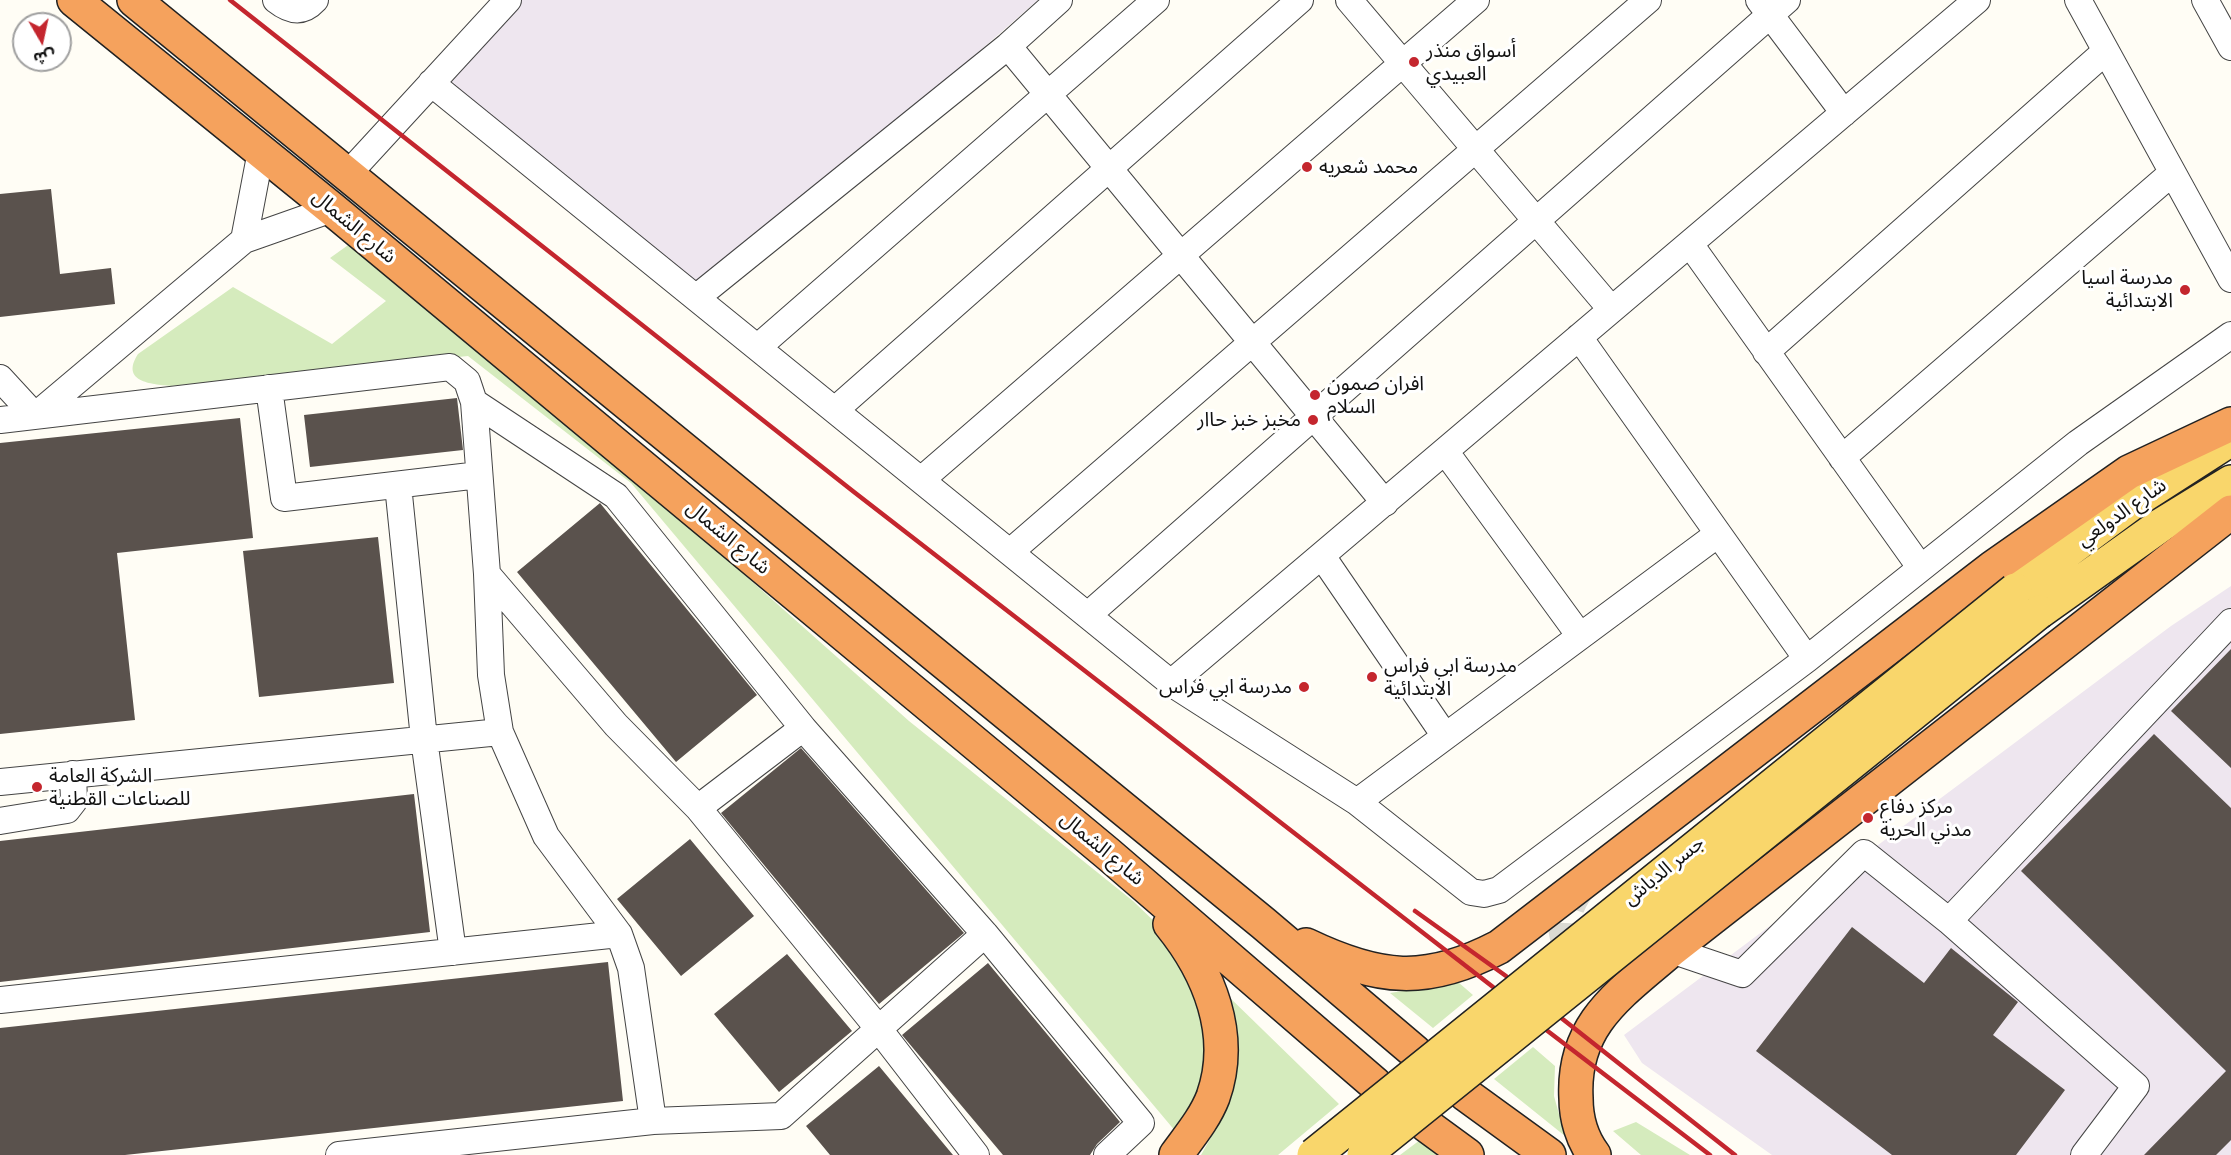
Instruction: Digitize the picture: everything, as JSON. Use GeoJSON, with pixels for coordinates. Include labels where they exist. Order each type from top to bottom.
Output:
{"type":"FeatureCollection","features":[{"type":"Feature","properties":{"kind":"highway","name":"شارع الشمال"},"geometry":{"type":"LineString","coordinates":[[75,0],[332,209],[1107,853],[1375,1084]]}},
{"type":"Feature","properties":{"kind":"highway","name":"شارع الشمال"},"geometry":{"type":"LineString","coordinates":[[134,0],[1263,923],[1415,1052]]}},
{"type":"Feature","properties":{"kind":"highway"},"geometry":{"type":"LineString","coordinates":[[1263,923],[1334,959],[1382,972],[1407,974],[1464,965],[1517,934],[1895,641],[2037,535],[2129,472],[2231,424]]}},
{"type":"Feature","properties":{"kind":"highway"},"geometry":{"type":"LineString","coordinates":[[1594,1155],[1583,1135],[1576,1104],[1576,1075],[1583,1043],[1600,1013],[1671,950],[2231,512]]}},
{"type":"Feature","properties":{"kind":"highway"},"geometry":{"type":"LineString","coordinates":[[1107,853],[1187,945],[1207,980],[1218,1018],[1221,1056],[1213,1097],[1205,1115],[1176,1155]]}},
{"type":"Feature","properties":{"kind":"highway"},"geometry":{"type":"LineString","coordinates":[[1465,1094],[1549,1155]]}},
{"type":"Feature","properties":{"kind":"highway"},"geometry":{"type":"LineString","coordinates":[[1426,1125],[1465,1154]]}},
{"type":"Feature","properties":{"kind":"main road","name":"شارع الدولعي"},"geometry":{"type":"LineString","coordinates":[[2015,590],[2135,501],[2231,439]]}},
{"type":"Feature","properties":{"kind":"main road","name":"شارع الدولعي"},"geometry":{"type":"LineString","coordinates":[[2039,612],[2161,525],[2231,482]]}},
{"type":"Feature","properties":{"kind":"main road","name":"جسر الدباش"},"geometry":{"type":"LineString","coordinates":[[1314,1155],[2015,590]]}},
{"type":"Feature","properties":{"kind":"main road","name":"جسر الدباش"},"geometry":{"type":"LineString","coordinates":[[1364,1155],[2039,612]]}},
{"type":"Feature","properties":{"kind":"street"},"geometry":{"type":"LineString","coordinates":[[276,0],[286,8],[299,11],[312,2]]}},
{"type":"Feature","properties":{"kind":"street"},"geometry":{"type":"LineString","coordinates":[[348,174],[508,0]]}},
{"type":"Feature","properties":{"kind":"street"},"geometry":{"type":"LineString","coordinates":[[697,297],[1008,46],[1059,0]]}},
{"type":"Feature","properties":{"kind":"street"},"geometry":{"type":"LineString","coordinates":[[758,347],[1156,0]]}},
{"type":"Feature","properties":{"kind":"street"},"geometry":{"type":"LineString","coordinates":[[835,410],[1300,0]]}},
{"type":"Feature","properties":{"kind":"street"},"geometry":{"type":"LineString","coordinates":[[1349,0],[1611,309]]}},
{"type":"Feature","properties":{"kind":"street"},"geometry":{"type":"LineString","coordinates":[[921,480],[1404,65],[1476,0]]}},
{"type":"Feature","properties":{"kind":"street"},"geometry":{"type":"LineString","coordinates":[[1010,552],[1648,0]]}},
{"type":"Feature","properties":{"kind":"street"},"geometry":{"type":"LineString","coordinates":[[1172,683],[1977,0]]}},
{"type":"Feature","properties":{"kind":"street"},"geometry":{"type":"LineString","coordinates":[[2078,0],[2231,279]]}},
{"type":"Feature","properties":{"kind":"street"},"geometry":{"type":"LineString","coordinates":[[2205,0],[2231,47]]}},
{"type":"Feature","properties":{"kind":"street"},"geometry":{"type":"LineString","coordinates":[[1088,615],[1536,221],[1772,5],[1844,112]]}},
{"type":"Feature","properties":{"kind":"street"},"geometry":{"type":"LineString","coordinates":[[1008,46],[1385,502]]}},
{"type":"Feature","properties":{"kind":"street"},"geometry":{"type":"LineString","coordinates":[[1766,352],[2106,51]]}},
{"type":"Feature","properties":{"kind":"street"},"geometry":{"type":"LineString","coordinates":[[431,83],[1172,683],[1357,802],[1471,892],[1485,894],[1498,890],[1807,659],[2078,443],[2231,335]]}},
{"type":"Feature","properties":{"kind":"street"},"geometry":{"type":"LineString","coordinates":[[244,240],[261,151]]}},
{"type":"Feature","properties":{"kind":"street"},"geometry":{"type":"LineString","coordinates":[[1842,458],[2172,173]]}},
{"type":"Feature","properties":{"kind":"street"},"geometry":{"type":"LineString","coordinates":[[35,416],[244,240],[332,209]]}},
{"type":"Feature","properties":{"kind":"street"},"geometry":{"type":"LineString","coordinates":[[1690,244],[1920,567]]}},
{"type":"Feature","properties":{"kind":"street"},"geometry":{"type":"LineString","coordinates":[[1579,337],[1807,659]]}},
{"type":"Feature","properties":{"kind":"street"},"geometry":{"type":"LineString","coordinates":[[0,420],[450,367],[467,381],[474,402],[487,574],[491,675],[500,732],[546,836],[619,934],[631,968],[653,1121]]}},
{"type":"Feature","properties":{"kind":"street"},"geometry":{"type":"LineString","coordinates":[[0,378],[35,416]]}},
{"type":"Feature","properties":{"kind":"street"},"geometry":{"type":"LineString","coordinates":[[269,388],[284,498],[478,475]]}},
{"type":"Feature","properties":{"kind":"street"},"geometry":{"type":"LineString","coordinates":[[474,402],[616,496],[803,728],[985,934],[1141,1123],[1107,1155]]}},
{"type":"Feature","properties":{"kind":"street"},"geometry":{"type":"LineString","coordinates":[[1445,451],[1580,636]]}},
{"type":"Feature","properties":{"kind":"street"},"geometry":{"type":"LineString","coordinates":[[398,485],[424,739],[453,952]]}},
{"type":"Feature","properties":{"kind":"street"},"geometry":{"type":"LineString","coordinates":[[1357,802],[1718,534]]}},
{"type":"Feature","properties":{"kind":"street"},"geometry":{"type":"LineString","coordinates":[[1322,556],[1445,736]]}},
{"type":"Feature","properties":{"kind":"street"},"geometry":{"type":"LineString","coordinates":[[487,574],[616,725],[698,808],[878,1028],[976,1155]]}},
{"type":"Feature","properties":{"kind":"street"},"geometry":{"type":"LineString","coordinates":[[1949,921],[2231,622]]}},
{"type":"Feature","properties":{"kind":"street"},"geometry":{"type":"LineString","coordinates":[[698,808],[803,728]]}},
{"type":"Feature","properties":{"kind":"street"},"geometry":{"type":"LineString","coordinates":[[0,782],[500,732]]}},
{"type":"Feature","properties":{"kind":"street"},"geometry":{"type":"LineString","coordinates":[[0,821],[67,810],[74,801],[73,774]]}},
{"type":"Feature","properties":{"kind":"street"},"geometry":{"type":"LineString","coordinates":[[1671,950],[1742,974],[1864,853],[1949,921],[2136,1086],[2084,1155]]}},
{"type":"Feature","properties":{"kind":"street"},"geometry":{"type":"LineString","coordinates":[[0,1000],[619,934]]}},
{"type":"Feature","properties":{"kind":"street"},"geometry":{"type":"LineString","coordinates":[[339,1155],[476,1148],[653,1121],[782,1116],[985,934]]}},
{"type":"Feature","properties":{"kind":"shaded area"},"geometry":{"type":"Polygon","coordinates":[[[505,0],[1038,0],[697,297],[431,83],[505,0]]]}},
{"type":"Feature","properties":{"kind":"shaded area"},"geometry":{"type":"Polygon","coordinates":[[[2231,586],[2231,1155],[1772,1155],[1642,1063],[1624,1035],[2171,626],[2231,586]]]}},
{"type":"Feature","properties":{"kind":"green space"},"geometry":{"type":"Polygon","coordinates":[[[351,243],[694,530],[909,721],[1133,901],[1157,924],[1207,1012],[1204,1089],[1176,1132],[631,483],[468,356],[171,386],[147,382],[135,376],[133,363],[138,354],[233,287],[332,344],[386,301],[330,258],[351,243]]]}},
{"type":"Feature","properties":{"kind":"green space"},"geometry":{"type":"Polygon","coordinates":[[[1458,982],[1473,995],[1433,1028],[1390,993],[1458,982]]]}},
{"type":"Feature","properties":{"kind":"green space"},"geometry":{"type":"Polygon","coordinates":[[[1225,993],[1339,1104],[1278,1155],[1201,1155],[1224,1114],[1232,1090],[1225,993]]]}},
{"type":"Feature","properties":{"kind":"green space"},"geometry":{"type":"Polygon","coordinates":[[[1533,1047],[1555,1066],[1554,1096],[1565,1136],[1494,1079],[1533,1047]]]}},
{"type":"Feature","properties":{"kind":"green space"},"geometry":{"type":"Polygon","coordinates":[[[1636,1122],[1690,1155],[1641,1155],[1613,1131],[1636,1122]]]}},
{"type":"Feature","properties":{"kind":"green space"},"geometry":{"type":"Polygon","coordinates":[[[1420,1140],[1437,1155],[1400,1155],[1420,1140]]]}},
{"type":"Feature","properties":{"kind":"building"},"geometry":{"type":"Polygon","coordinates":[[[51,189],[60,274],[111,268],[115,304],[0,317],[0,194],[51,189]]]}},
{"type":"Feature","properties":{"kind":"building"},"geometry":{"type":"Polygon","coordinates":[[[457,398],[463,450],[310,467],[304,415],[457,398]]]}},
{"type":"Feature","properties":{"kind":"building"},"geometry":{"type":"Polygon","coordinates":[[[240,418],[253,538],[117,553],[135,720],[0,734],[0,443],[240,418]]]}},
{"type":"Feature","properties":{"kind":"building"},"geometry":{"type":"Polygon","coordinates":[[[600,503],[757,695],[676,762],[517,572],[600,503]]]}},
{"type":"Feature","properties":{"kind":"building"},"geometry":{"type":"Polygon","coordinates":[[[378,537],[394,683],[259,697],[243,551],[378,537]]]}},
{"type":"Feature","properties":{"kind":"building"},"geometry":{"type":"Polygon","coordinates":[[[2231,649],[2231,768],[2171,711],[2231,649]]]}},
{"type":"Feature","properties":{"kind":"building"},"geometry":{"type":"Polygon","coordinates":[[[2154,734],[2231,808],[2231,1140],[2216,1155],[2144,1155],[2226,1071],[2021,871],[2154,734]]]}},
{"type":"Feature","properties":{"kind":"building"},"geometry":{"type":"Polygon","coordinates":[[[801,748],[964,933],[879,1004],[721,813],[801,748]]]}},
{"type":"Feature","properties":{"kind":"building"},"geometry":{"type":"Polygon","coordinates":[[[414,794],[430,932],[0,982],[0,841],[414,794]]]}},
{"type":"Feature","properties":{"kind":"building"},"geometry":{"type":"Polygon","coordinates":[[[690,839],[754,916],[681,976],[617,899],[690,839]]]}},
{"type":"Feature","properties":{"kind":"building"},"geometry":{"type":"Polygon","coordinates":[[[1852,927],[1924,983],[1951,948],[2018,1002],[1993,1035],[2065,1090],[2016,1155],[1892,1155],[1756,1051],[1852,927]]]}},
{"type":"Feature","properties":{"kind":"building"},"geometry":{"type":"Polygon","coordinates":[[[787,954],[852,1031],[779,1092],[714,1014],[787,954]]]}},
{"type":"Feature","properties":{"kind":"building"},"geometry":{"type":"Polygon","coordinates":[[[608,962],[623,1101],[125,1155],[0,1155],[0,1028],[608,962]]]}},
{"type":"Feature","properties":{"kind":"building"},"geometry":{"type":"Polygon","coordinates":[[[988,963],[1120,1122],[1097,1144],[1090,1155],[1003,1155],[902,1035],[988,963]]]}},
{"type":"Feature","properties":{"kind":"building"},"geometry":{"type":"Polygon","coordinates":[[[879,1066],[953,1155],[830,1155],[806,1126],[879,1066]]]}},
{"type":"Feature","properties":{"kind":"tunnel"},"geometry":{"type":"LineString","coordinates":[[1586,880],[1570,902],[1565,925],[1570,948],[1587,968]]}},
{"type":"Feature","properties":{"kind":"railway"},"geometry":{"type":"LineString","coordinates":[[230,0],[854,492],[1493,987]]}},
{"type":"Feature","properties":{"kind":"railway"},"geometry":{"type":"LineString","coordinates":[[1415,911],[1506,976]]}},
{"type":"Feature","properties":{"kind":"railway"},"geometry":{"type":"LineString","coordinates":[[1560,1017],[1735,1155]]}},
{"type":"Feature","properties":{"kind":"railway"},"geometry":{"type":"LineString","coordinates":[[1545,1029],[1710,1155]]}},
{"type":"Feature","properties":{"kind":"place","name":"أسواق منذر العبيدي"},"geometry":{"type":"Point","coordinates":[1414,62]}},
{"type":"Feature","properties":{"kind":"place","name":"محمد شعريه"},"geometry":{"type":"Point","coordinates":[1307,167]}},
{"type":"Feature","properties":{"kind":"place","name":"مدرسة اسيا الابتدائية"},"geometry":{"type":"Point","coordinates":[2185,290]}},
{"type":"Feature","properties":{"kind":"place","name":"افران صمون السلام"},"geometry":{"type":"Point","coordinates":[1315,395]}},
{"type":"Feature","properties":{"kind":"place","name":"مخبز خبز حاار"},"geometry":{"type":"Point","coordinates":[1313,420]}},
{"type":"Feature","properties":{"kind":"place","name":"مدرسة ابي فراس الابتدائية"},"geometry":{"type":"Point","coordinates":[1372,677]}},
{"type":"Feature","properties":{"kind":"place","name":"مدرسة ابي فراس"},"geometry":{"type":"Point","coordinates":[1304,687]}},
{"type":"Feature","properties":{"kind":"place","name":"الشركة العامة للصناعات القطنية"},"geometry":{"type":"Point","coordinates":[37,787]}},
{"type":"Feature","properties":{"kind":"place","name":"مركز دفاع مدني الحرية"},"geometry":{"type":"Point","coordinates":[1868,818]}}]}
